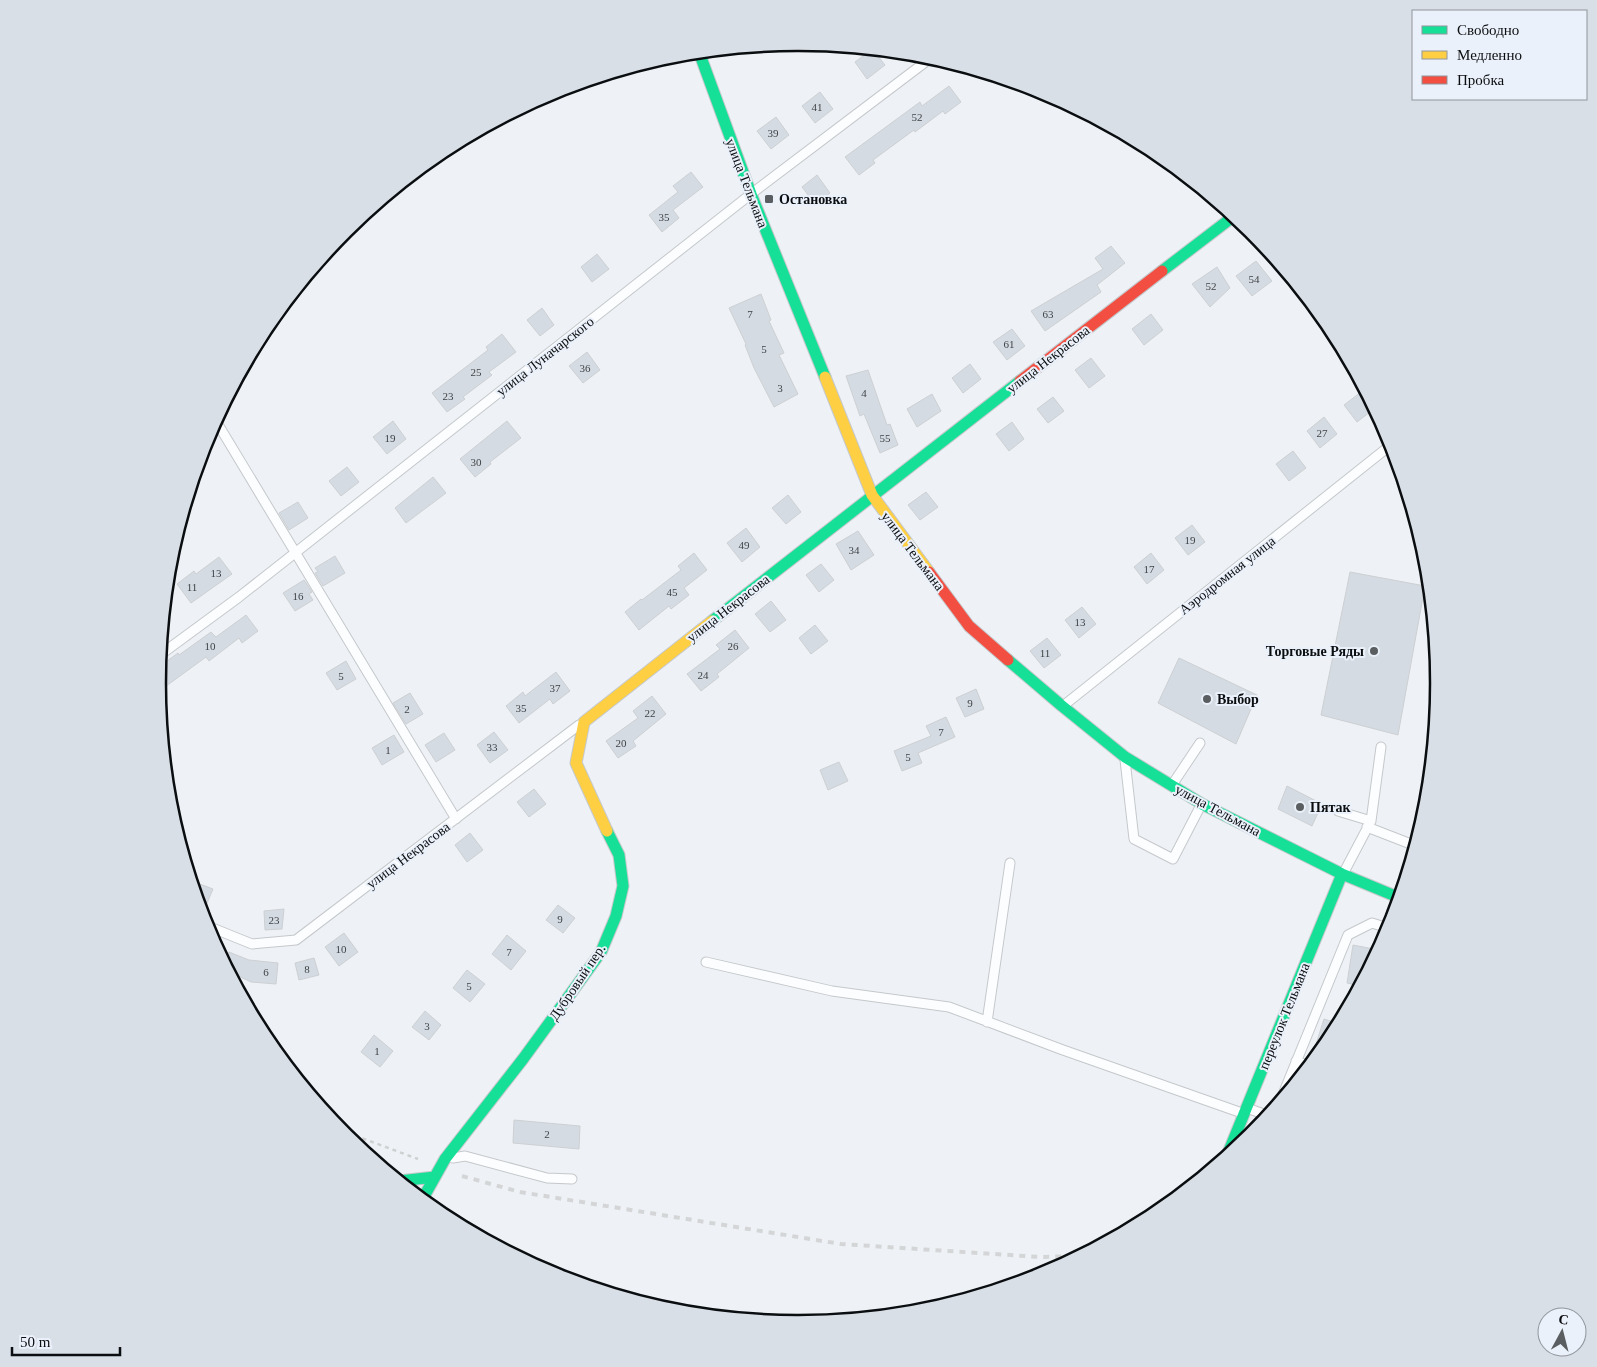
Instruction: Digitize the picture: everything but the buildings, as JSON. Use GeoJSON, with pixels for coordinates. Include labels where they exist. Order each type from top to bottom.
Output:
{"type":"FeatureCollection","features":[{"type":"Feature","properties":{"kind":"street","name":"улица Тельмана"},"geometry":{"type":"LineString","coordinates":[[702,59],[751,194],[872,495],[969,626],[1125,757],[1202,804],[1342,874],[1394,895]]}},
{"type":"Feature","properties":{"kind":"street","name":"улица Некрасова"},"geometry":{"type":"LineString","coordinates":[[584,722],[872,495],[1229,220]]}},
{"type":"Feature","properties":{"kind":"street","name":"Дубровый пер."},"geometry":{"type":"LineString","coordinates":[[426,1193],[440,1168],[523,1059],[600,952],[616,916],[623,886],[619,855],[595,807],[576,762],[584,722]]}},
{"type":"Feature","properties":{"kind":"street","name":"переулок Тельмана"},"geometry":{"type":"LineString","coordinates":[[1232,1143],[1342,874]]}},
{"type":"Feature","properties":{"kind":"street"},"geometry":{"type":"LineString","coordinates":[[406,1179],[440,1168]]}},
{"type":"Feature","properties":{"kind":"lane","name":"улица Луначарского"},"geometry":{"type":"LineString","coordinates":[[168,649],[295,552],[751,194],[924,63]]}},
{"type":"Feature","properties":{"kind":"lane"},"geometry":{"type":"LineString","coordinates":[[220,428],[456,819]]}},
{"type":"Feature","properties":{"kind":"lane","name":"Аэродромная улица"},"geometry":{"type":"LineString","coordinates":[[1062,706],[1386,449]]}},
{"type":"Feature","properties":{"kind":"lane","name":"улица Некрасова"},"geometry":{"type":"LineString","coordinates":[[216,929],[252,944],[296,940],[584,722]]}},
{"type":"Feature","properties":{"kind":"lane"},"geometry":{"type":"LineString","coordinates":[[1172,785],[1200,743]]}},
{"type":"Feature","properties":{"kind":"lane"},"geometry":{"type":"LineString","coordinates":[[1342,874],[1369,824],[1381,748]]}},
{"type":"Feature","properties":{"kind":"lane"},"geometry":{"type":"LineString","coordinates":[[1125,757],[1134,839],[1173,859],[1202,804]]}},
{"type":"Feature","properties":{"kind":"lane"},"geometry":{"type":"LineString","coordinates":[[1338,811],[1410,843]]}},
{"type":"Feature","properties":{"kind":"lane"},"geometry":{"type":"LineString","coordinates":[[987,1022],[1010,863]]}},
{"type":"Feature","properties":{"kind":"lane"},"geometry":{"type":"LineString","coordinates":[[1287,1084],[1348,935],[1372,923],[1382,926]]}},
{"type":"Feature","properties":{"kind":"lane"},"geometry":{"type":"LineString","coordinates":[[706,962],[832,992],[949,1007],[1063,1050],[1246,1111],[1261,1114]]}},
{"type":"Feature","properties":{"kind":"lane"},"geometry":{"type":"LineString","coordinates":[[1296,1061],[1303,1064]]}},
{"type":"Feature","properties":{"kind":"lane"},"geometry":{"type":"LineString","coordinates":[[440,1168],[465,1156],[547,1178],[572,1179]]}},
{"type":"Feature","properties":{"kind":"path"},"geometry":{"type":"LineString","coordinates":[[357,1136],[440,1168]]}},
{"type":"Feature","properties":{"kind":"railway"},"geometry":{"type":"LineString","coordinates":[[462,1176],[520,1192],[841,1244],[1040,1257],[1066,1256]]}},
{"type":"Feature","properties":{"kind":"traffic: fast"},"geometry":{"type":"LineString","coordinates":[[702,59],[751,194],[825,377]]}},
{"type":"Feature","properties":{"kind":"traffic: fast"},"geometry":{"type":"LineString","coordinates":[[1162,271],[1229,220]]}},
{"type":"Feature","properties":{"kind":"traffic: fast"},"geometry":{"type":"LineString","coordinates":[[712,621],[1020,381]]}},
{"type":"Feature","properties":{"kind":"traffic: fast"},"geometry":{"type":"LineString","coordinates":[[1008,660],[1125,757],[1202,804],[1342,874],[1394,895]]}},
{"type":"Feature","properties":{"kind":"traffic: fast"},"geometry":{"type":"LineString","coordinates":[[426,1193],[445,1159],[523,1059],[601,952],[616,916],[623,886],[619,855],[607,831]]}},
{"type":"Feature","properties":{"kind":"traffic: fast"},"geometry":{"type":"LineString","coordinates":[[1232,1144],[1342,874]]}},
{"type":"Feature","properties":{"kind":"traffic: fast"},"geometry":{"type":"LineString","coordinates":[[408,1180],[435,1177]]}},
{"type":"Feature","properties":{"kind":"traffic: slow"},"geometry":{"type":"LineString","coordinates":[[825,377],[872,495],[929,572]]}},
{"type":"Feature","properties":{"kind":"traffic: slow"},"geometry":{"type":"LineString","coordinates":[[607,831],[576,763],[584,722],[712,621]]}},
{"type":"Feature","properties":{"kind":"traffic: jam"},"geometry":{"type":"LineString","coordinates":[[1020,381],[1162,271]]}},
{"type":"Feature","properties":{"kind":"traffic: jam"},"geometry":{"type":"LineString","coordinates":[[929,572],[969,626],[1008,660]]}},
{"type":"Feature","properties":{"kind":"place","name":"Остановка"},"geometry":{"type":"Point","coordinates":[769,199]}},
{"type":"Feature","properties":{"kind":"place","name":"Торговые Ряды"},"geometry":{"type":"Point","coordinates":[1374,651]}},
{"type":"Feature","properties":{"kind":"place","name":"Выбор"},"geometry":{"type":"Point","coordinates":[1207,699]}},
{"type":"Feature","properties":{"kind":"place","name":"Пятак"},"geometry":{"type":"Point","coordinates":[1300,807]}}]}
